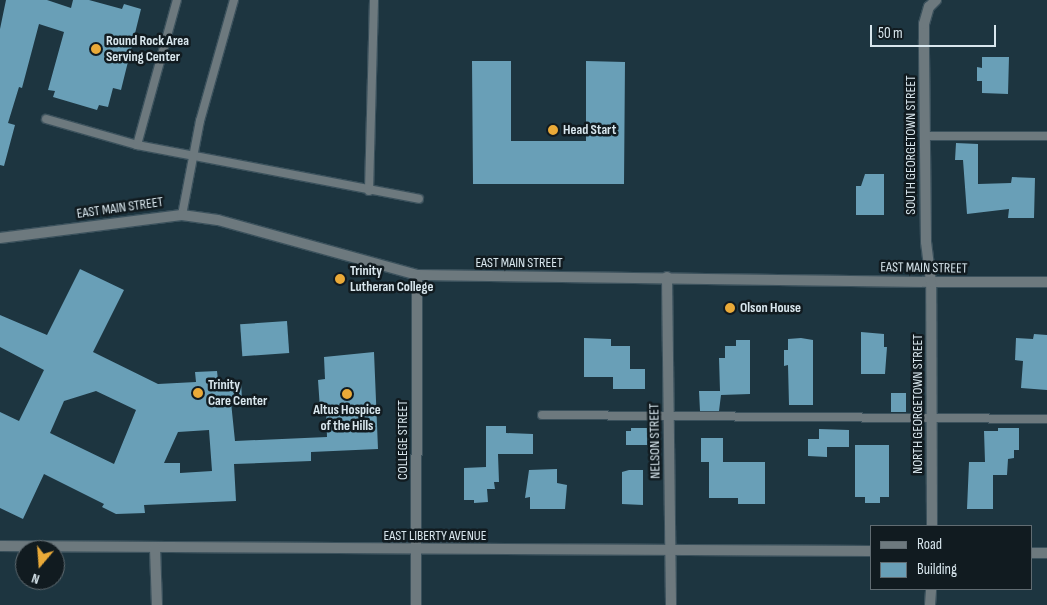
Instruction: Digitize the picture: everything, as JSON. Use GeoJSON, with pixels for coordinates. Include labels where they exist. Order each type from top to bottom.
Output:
{"type":"FeatureCollection","features":[{"type":"Feature","properties":{"kind":"street","name":"SOUTH GEORGETOWN STREET"},"geometry":{"type":"LineString","coordinates":[[931,282],[926,242],[924,24],[933,4]]}},
{"type":"Feature","properties":{"kind":"street","name":"EAST MAIN STREET"},"geometry":{"type":"LineString","coordinates":[[0,238],[182,214],[218,220],[417,275],[1047,282]]}},
{"type":"Feature","properties":{"kind":"street","name":"COLLEGE STREET"},"geometry":{"type":"LineString","coordinates":[[416,605],[417,275]]}},
{"type":"Feature","properties":{"kind":"street","name":"NELSON STREET"},"geometry":{"type":"LineString","coordinates":[[667,277],[671,605]]}},
{"type":"Feature","properties":{"kind":"street","name":"NORTH GEORGETOWN STREET"},"geometry":{"type":"LineString","coordinates":[[931,282],[932,525]]}},
{"type":"Feature","properties":{"kind":"street","name":"EAST LIBERTY AVENUE"},"geometry":{"type":"LineString","coordinates":[[0,546],[416,550],[870,551]]}},
{"type":"Feature","properties":{"kind":"street"},"geometry":{"type":"LineString","coordinates":[[155,548],[157,605]]}},
{"type":"Feature","properties":{"kind":"street"},"geometry":{"type":"LineString","coordinates":[[1032,553],[1047,553]]}},
{"type":"Feature","properties":{"kind":"street"},"geometry":{"type":"LineString","coordinates":[[930,590],[930,605]]}},
{"type":"Feature","properties":{"kind":"lane"},"geometry":{"type":"LineString","coordinates":[[137,145],[177,0]]}},
{"type":"Feature","properties":{"kind":"lane"},"geometry":{"type":"LineString","coordinates":[[182,214],[193,155],[234,0]]}},
{"type":"Feature","properties":{"kind":"lane"},"geometry":{"type":"LineString","coordinates":[[369,191],[374,0]]}},
{"type":"Feature","properties":{"kind":"lane"},"geometry":{"type":"LineString","coordinates":[[46,119],[137,145],[369,191],[420,199]]}},
{"type":"Feature","properties":{"kind":"lane"},"geometry":{"type":"LineString","coordinates":[[925,136],[1047,136]]}},
{"type":"Feature","properties":{"kind":"lane"},"geometry":{"type":"LineString","coordinates":[[542,415],[1047,419]]}},
{"type":"Feature","properties":{"kind":"building"},"geometry":{"type":"Polygon","coordinates":[[[6,0],[47,0],[71,8],[73,0],[89,0],[122,9],[124,4],[141,9],[121,90],[113,88],[108,107],[99,105],[97,110],[53,97],[55,91],[48,90],[64,32],[39,24],[22,88],[19,87],[8,123],[15,125],[4,166],[0,165],[0,29],[6,0]]]}},
{"type":"Feature","properties":{"kind":"building"},"geometry":{"type":"Polygon","coordinates":[[[982,57],[1009,57],[1008,94],[982,93],[982,81],[977,81],[977,67],[982,68],[982,57]]]}},
{"type":"Feature","properties":{"kind":"building"},"geometry":{"type":"Polygon","coordinates":[[[472,61],[511,61],[511,141],[586,141],[586,61],[625,62],[624,184],[473,184],[472,61]]]}},
{"type":"Feature","properties":{"kind":"building"},"geometry":{"type":"Polygon","coordinates":[[[956,143],[978,144],[978,184],[1011,183],[1012,177],[1035,178],[1034,218],[1008,218],[1009,209],[967,214],[963,160],[955,160],[956,143]]]}},
{"type":"Feature","properties":{"kind":"building"},"geometry":{"type":"Polygon","coordinates":[[[865,174],[884,174],[884,215],[856,215],[856,186],[861,186],[865,174]]]}},
{"type":"Feature","properties":{"kind":"building","name":"Trinity Care Center"},"geometry":{"type":"Polygon","coordinates":[[[80,269],[124,290],[93,352],[158,384],[196,382],[195,372],[217,371],[218,380],[241,380],[242,401],[231,402],[235,441],[327,437],[326,408],[320,409],[318,380],[325,379],[324,357],[374,352],[378,449],[311,452],[311,461],[234,464],[236,501],[144,505],[145,513],[116,514],[102,507],[104,504],[44,474],[23,519],[0,508],[0,412],[19,421],[44,370],[0,347],[0,315],[47,335],[80,269]],[[96,391],[64,401],[50,433],[114,464],[136,410],[96,391]],[[209,430],[178,432],[164,463],[180,463],[180,473],[212,471],[209,430]]]}},
{"type":"Feature","properties":{"kind":"building"},"geometry":{"type":"Polygon","coordinates":[[[287,321],[289,353],[242,356],[240,324],[287,321]]]}},
{"type":"Feature","properties":{"kind":"building"},"geometry":{"type":"Polygon","coordinates":[[[861,332],[884,334],[884,347],[887,347],[885,374],[861,374],[861,332]]]}},
{"type":"Feature","properties":{"kind":"building"},"geometry":{"type":"Polygon","coordinates":[[[1034,334],[1047,335],[1047,390],[1021,388],[1023,361],[1015,360],[1016,338],[1033,339],[1034,334]]]}},
{"type":"Feature","properties":{"kind":"building"},"geometry":{"type":"Polygon","coordinates":[[[584,338],[611,339],[611,346],[630,346],[630,369],[645,369],[645,389],[613,389],[613,377],[584,377],[584,338]]]}},
{"type":"Feature","properties":{"kind":"building"},"geometry":{"type":"Polygon","coordinates":[[[801,338],[813,340],[813,405],[789,405],[788,365],[784,366],[784,350],[788,350],[788,339],[801,338]]]}},
{"type":"Feature","properties":{"kind":"building"},"geometry":{"type":"Polygon","coordinates":[[[736,340],[750,340],[750,394],[721,395],[719,411],[700,411],[699,391],[720,391],[719,358],[725,358],[725,346],[736,346],[736,340]]]}},
{"type":"Feature","properties":{"kind":"building"},"geometry":{"type":"Polygon","coordinates":[[[891,393],[906,393],[906,412],[891,412],[891,393]]]}},
{"type":"Feature","properties":{"kind":"building"},"geometry":{"type":"Polygon","coordinates":[[[486,426],[506,426],[506,433],[533,434],[533,454],[498,454],[499,482],[494,482],[495,489],[487,489],[488,502],[474,503],[474,500],[464,500],[464,468],[486,467],[486,426]]]}},
{"type":"Feature","properties":{"kind":"building"},"geometry":{"type":"Polygon","coordinates":[[[631,428],[647,428],[647,445],[626,445],[626,431],[631,431],[631,428]]]}},
{"type":"Feature","properties":{"kind":"building"},"geometry":{"type":"Polygon","coordinates":[[[998,428],[1019,428],[1019,450],[1014,450],[1014,458],[1008,459],[1007,475],[993,475],[993,509],[967,509],[969,462],[985,462],[984,431],[998,431],[998,428]]]}},
{"type":"Feature","properties":{"kind":"building"},"geometry":{"type":"Polygon","coordinates":[[[819,429],[849,430],[849,447],[827,447],[827,457],[808,456],[808,439],[819,439],[819,429]]]}},
{"type":"Feature","properties":{"kind":"building"},"geometry":{"type":"Polygon","coordinates":[[[701,438],[723,438],[723,462],[765,462],[765,504],[738,504],[738,498],[709,498],[709,462],[701,462],[701,438]]]}},
{"type":"Feature","properties":{"kind":"building"},"geometry":{"type":"Polygon","coordinates":[[[855,445],[889,445],[889,497],[880,497],[880,503],[865,503],[865,497],[855,497],[855,445]]]}},
{"type":"Feature","properties":{"kind":"building"},"geometry":{"type":"Polygon","coordinates":[[[557,469],[557,483],[567,485],[565,509],[530,509],[530,497],[525,498],[529,470],[557,469]]]}},
{"type":"Feature","properties":{"kind":"building"},"geometry":{"type":"Polygon","coordinates":[[[643,470],[643,505],[622,504],[622,472],[643,470]]]}},
{"type":"Feature","properties":{"kind":"place","name":"Round Rock Area Serving Center"},"geometry":{"type":"Point","coordinates":[96,49]}},
{"type":"Feature","properties":{"kind":"place","name":"Head Start"},"geometry":{"type":"Point","coordinates":[553,130]}},
{"type":"Feature","properties":{"kind":"place","name":"Trinity Lutheran College"},"geometry":{"type":"Point","coordinates":[340,279]}},
{"type":"Feature","properties":{"kind":"place","name":"Olson House"},"geometry":{"type":"Point","coordinates":[730,308]}},
{"type":"Feature","properties":{"kind":"place","name":"Trinity Care Center"},"geometry":{"type":"Point","coordinates":[198,393]}},
{"type":"Feature","properties":{"kind":"place","name":"Altus Hospice of the Hills"},"geometry":{"type":"Point","coordinates":[347,394]}}]}
